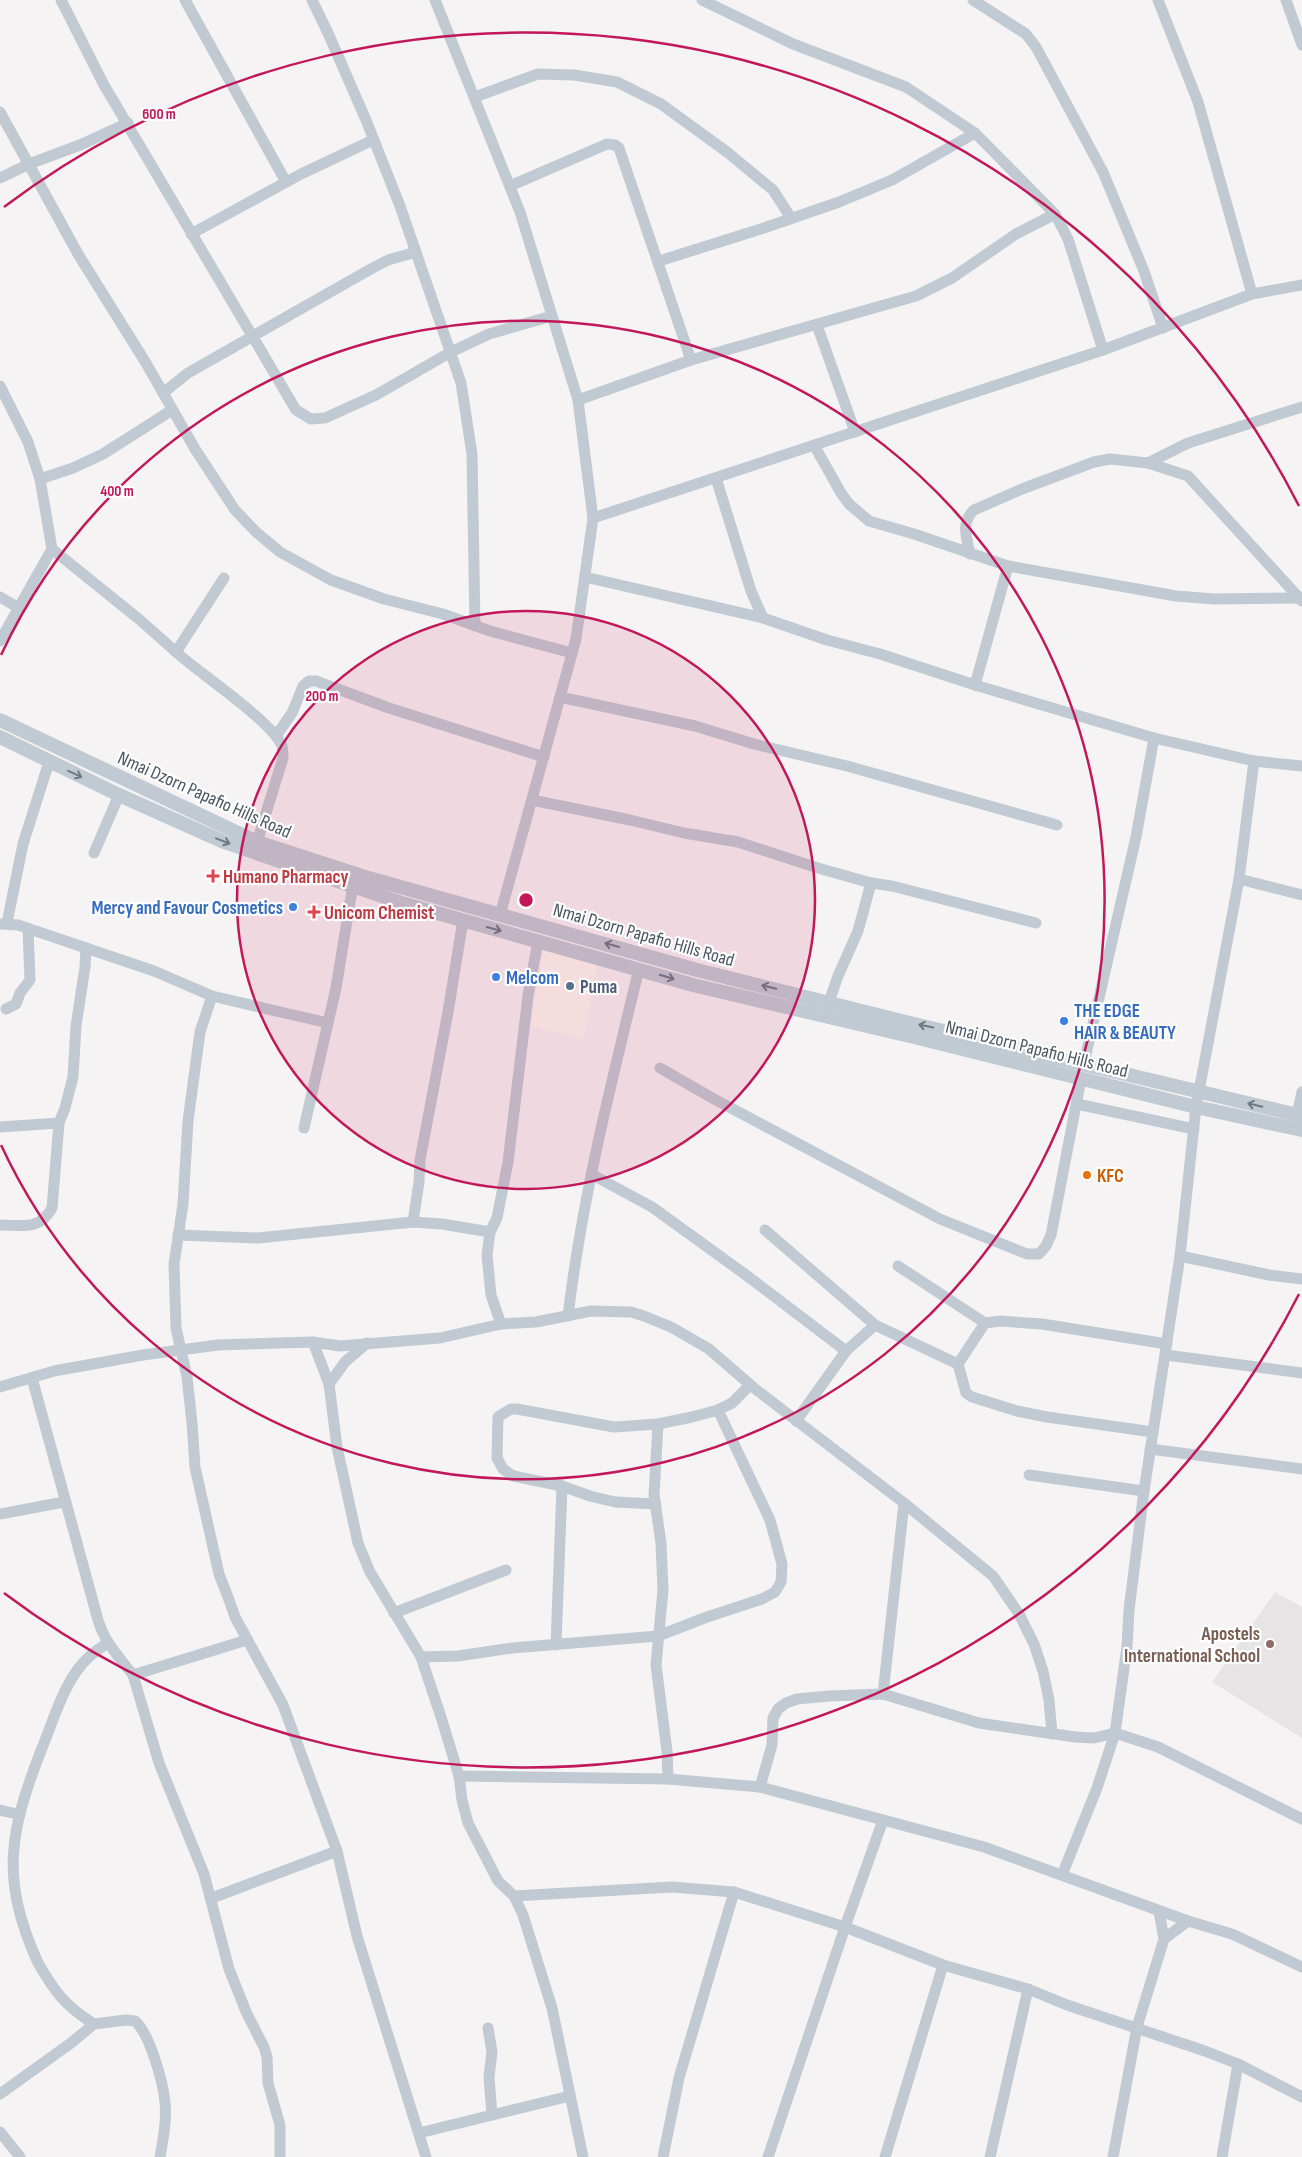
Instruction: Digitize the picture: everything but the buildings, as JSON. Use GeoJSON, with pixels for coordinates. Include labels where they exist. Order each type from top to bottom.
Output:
{"type":"FeatureCollection","features":[{"type":"Feature","properties":{"kind":"street"},"geometry":{"type":"LineString","coordinates":[[75,0],[63,3],[104,84],[296,410],[311,419],[325,418],[357,404],[451,352],[489,334],[552,316]]}},
{"type":"Feature","properties":{"kind":"street"},"geometry":{"type":"LineString","coordinates":[[185,0],[286,182]]}},
{"type":"Feature","properties":{"kind":"street"},"geometry":{"type":"LineString","coordinates":[[312,0],[373,140],[416,252],[430,299],[461,383],[472,454],[475,626]]}},
{"type":"Feature","properties":{"kind":"street"},"geometry":{"type":"LineString","coordinates":[[702,0],[793,44],[906,87],[976,133],[1055,214],[1068,239],[1103,350]]}},
{"type":"Feature","properties":{"kind":"street"},"geometry":{"type":"LineString","coordinates":[[973,0],[1026,34],[1036,47],[1103,172],[1144,271],[1163,328]]}},
{"type":"Feature","properties":{"kind":"street"},"geometry":{"type":"LineString","coordinates":[[1158,0],[1198,102],[1252,294]]}},
{"type":"Feature","properties":{"kind":"street"},"geometry":{"type":"LineString","coordinates":[[1286,0],[1296,11],[1302,45]]}},
{"type":"Feature","properties":{"kind":"street"},"geometry":{"type":"LineString","coordinates":[[439,1],[520,212],[578,400],[593,518],[576,639],[500,915]]}},
{"type":"Feature","properties":{"kind":"street"},"geometry":{"type":"LineString","coordinates":[[475,97],[538,74],[574,75],[617,82],[661,104],[727,152],[773,190],[792,218]]}},
{"type":"Feature","properties":{"kind":"street"},"geometry":{"type":"LineString","coordinates":[[0,112],[78,254],[195,449],[235,510],[280,552],[330,580],[384,599],[443,614],[490,632],[572,653]]}},
{"type":"Feature","properties":{"kind":"street"},"geometry":{"type":"LineString","coordinates":[[0,178],[29,164],[80,146],[128,123]]}},
{"type":"Feature","properties":{"kind":"street"},"geometry":{"type":"LineString","coordinates":[[658,261],[792,218],[892,180],[976,133]]}},
{"type":"Feature","properties":{"kind":"street"},"geometry":{"type":"LineString","coordinates":[[191,234],[335,156],[373,140]]}},
{"type":"Feature","properties":{"kind":"street"},"geometry":{"type":"LineString","coordinates":[[510,186],[607,144],[620,148],[691,360]]}},
{"type":"Feature","properties":{"kind":"street"},"geometry":{"type":"LineString","coordinates":[[578,400],[691,360],[916,296],[952,278],[1016,234],[1055,214]]}},
{"type":"Feature","properties":{"kind":"street"},"geometry":{"type":"LineString","coordinates":[[162,393],[188,373],[388,260],[416,252]]}},
{"type":"Feature","properties":{"kind":"street"},"geometry":{"type":"LineString","coordinates":[[593,518],[1103,350],[1252,294],[1302,284]]}},
{"type":"Feature","properties":{"kind":"street"},"geometry":{"type":"LineString","coordinates":[[817,325],[855,432]]}},
{"type":"Feature","properties":{"kind":"street"},"geometry":{"type":"LineString","coordinates":[[0,386],[28,442],[40,479],[52,549],[0,641]]}},
{"type":"Feature","properties":{"kind":"street"},"geometry":{"type":"LineString","coordinates":[[1148,463],[1188,443],[1302,407]]}},
{"type":"Feature","properties":{"kind":"street"},"geometry":{"type":"LineString","coordinates":[[40,479],[73,468],[103,454],[172,410]]}},
{"type":"Feature","properties":{"kind":"street"},"geometry":{"type":"LineString","coordinates":[[814,445],[841,493],[849,504],[869,521],[914,534],[970,554],[1008,566],[1176,596],[1214,599],[1301,600]]}},
{"type":"Feature","properties":{"kind":"street"},"geometry":{"type":"LineString","coordinates":[[970,554],[965,526],[967,517],[974,510],[1022,488],[1094,462],[1110,459],[1148,463],[1188,476],[1301,600]]}},
{"type":"Feature","properties":{"kind":"street"},"geometry":{"type":"LineString","coordinates":[[716,478],[751,591],[763,618]]}},
{"type":"Feature","properties":{"kind":"street"},"geometry":{"type":"LineString","coordinates":[[52,549],[140,620],[193,668],[249,710],[276,736],[282,746],[283,758],[257,842]]}},
{"type":"Feature","properties":{"kind":"street"},"geometry":{"type":"LineString","coordinates":[[975,685],[1008,566]]}},
{"type":"Feature","properties":{"kind":"street"},"geometry":{"type":"LineString","coordinates":[[585,577],[763,618],[827,640],[880,654],[975,685],[1154,738],[1254,762],[1302,766]]}},
{"type":"Feature","properties":{"kind":"street"},"geometry":{"type":"LineString","coordinates":[[176,652],[224,578]]}},
{"type":"Feature","properties":{"kind":"street"},"geometry":{"type":"LineString","coordinates":[[0,597],[19,608]]}},
{"type":"Feature","properties":{"kind":"street"},"geometry":{"type":"LineString","coordinates":[[276,736],[292,713],[303,686],[309,681],[316,681],[374,702],[544,757]]}},
{"type":"Feature","properties":{"kind":"street"},"geometry":{"type":"LineString","coordinates":[[560,697],[695,726],[754,744],[837,764],[1057,825]]}},
{"type":"Feature","properties":{"kind":"street","name":"Nmai Dzorn Papafio Hills Road"},"geometry":{"type":"LineString","coordinates":[[0,720],[257,842],[463,920],[693,985],[914,1037],[1196,1107],[1302,1130]]}},
{"type":"Feature","properties":{"kind":"street","name":"Nmai Dzorn Papafio Hills Road"},"geometry":{"type":"LineString","coordinates":[[0,737],[119,795],[224,842],[354,880],[458,901],[500,915],[585,937],[697,970],[1300,1116]]}},
{"type":"Feature","properties":{"kind":"street"},"geometry":{"type":"LineString","coordinates":[[1084,1063],[1136,837],[1154,738]]}},
{"type":"Feature","properties":{"kind":"street"},"geometry":{"type":"LineString","coordinates":[[49,762],[23,844],[4,923],[154,970],[212,996],[328,1023]]}},
{"type":"Feature","properties":{"kind":"street"},"geometry":{"type":"LineString","coordinates":[[1062,1875],[1115,1733],[1127,1647],[1129,1610],[1144,1491],[1180,1256],[1196,1107],[1239,879],[1254,762]]}},
{"type":"Feature","properties":{"kind":"street"},"geometry":{"type":"LineString","coordinates":[[94,853],[119,795]]}},
{"type":"Feature","properties":{"kind":"street"},"geometry":{"type":"LineString","coordinates":[[532,800],[684,833],[738,842],[787,859],[871,883],[892,886],[1036,923]]}},
{"type":"Feature","properties":{"kind":"street"},"geometry":{"type":"LineString","coordinates":[[1239,879],[1302,895]]}},
{"type":"Feature","properties":{"kind":"street"},"geometry":{"type":"LineString","coordinates":[[304,1128],[338,979],[354,880]]}},
{"type":"Feature","properties":{"kind":"street"},"geometry":{"type":"LineString","coordinates":[[829,1002],[858,931],[871,883]]}},
{"type":"Feature","properties":{"kind":"street"},"geometry":{"type":"LineString","coordinates":[[412,1222],[419,1182],[420,1160],[463,920]]}},
{"type":"Feature","properties":{"kind":"street"},"geometry":{"type":"LineString","coordinates":[[6,1009],[16,1004],[20,993],[30,980],[28,929]]}},
{"type":"Feature","properties":{"kind":"street"},"geometry":{"type":"LineString","coordinates":[[501,1324],[491,1295],[486,1255],[508,1162],[528,996],[538,941]]}},
{"type":"Feature","properties":{"kind":"street"},"geometry":{"type":"LineString","coordinates":[[0,1225],[36,1225],[46,1218],[52,1208],[59,1123],[73,1077],[76,1026],[86,948]]}},
{"type":"Feature","properties":{"kind":"street"},"geometry":{"type":"LineString","coordinates":[[568,1316],[572,1278],[601,1124],[639,969]]}},
{"type":"Feature","properties":{"kind":"street"},"geometry":{"type":"LineString","coordinates":[[212,996],[200,1032],[188,1121],[183,1204],[174,1264],[176,1328],[192,1423],[195,1467],[219,1574],[235,1617],[283,1705],[337,1851],[357,1936],[426,2157]]}},
{"type":"Feature","properties":{"kind":"street"},"geometry":{"type":"LineString","coordinates":[[660,1068],[730,1108],[940,1219],[1028,1254],[1039,1254],[1046,1246],[1051,1235],[1081,1079]]}},
{"type":"Feature","properties":{"kind":"street"},"geometry":{"type":"LineString","coordinates":[[1300,1116],[1302,1092]]}},
{"type":"Feature","properties":{"kind":"street"},"geometry":{"type":"LineString","coordinates":[[1077,1104],[1194,1129]]}},
{"type":"Feature","properties":{"kind":"street"},"geometry":{"type":"LineString","coordinates":[[0,1126],[59,1123]]}},
{"type":"Feature","properties":{"kind":"street"},"geometry":{"type":"LineString","coordinates":[[592,1174],[652,1206],[846,1351]]}},
{"type":"Feature","properties":{"kind":"street"},"geometry":{"type":"LineString","coordinates":[[178,1235],[258,1238],[412,1222],[442,1224],[490,1232]]}},
{"type":"Feature","properties":{"kind":"street"},"geometry":{"type":"LineString","coordinates":[[765,1230],[875,1325],[958,1364],[966,1392],[972,1397],[1039,1415],[1153,1432]]}},
{"type":"Feature","properties":{"kind":"street"},"geometry":{"type":"LineString","coordinates":[[1180,1256],[1269,1275],[1302,1279]]}},
{"type":"Feature","properties":{"kind":"street"},"geometry":{"type":"LineString","coordinates":[[898,1266],[986,1323],[1000,1321],[1042,1324],[1166,1349],[1302,1373]]}},
{"type":"Feature","properties":{"kind":"street"},"geometry":{"type":"LineString","coordinates":[[0,1387],[54,1371],[142,1355],[218,1345],[313,1342],[340,1346],[440,1338],[501,1324],[516,1325],[591,1311],[631,1312],[644,1316],[671,1327],[709,1349],[750,1385],[904,1503],[993,1576],[1009,1597],[1024,1624],[1043,1671],[1049,1700],[1052,1734]]}},
{"type":"Feature","properties":{"kind":"street"},"geometry":{"type":"LineString","coordinates":[[958,1364],[986,1323]]}},
{"type":"Feature","properties":{"kind":"street"},"geometry":{"type":"LineString","coordinates":[[796,1421],[846,1351],[875,1325]]}},
{"type":"Feature","properties":{"kind":"street"},"geometry":{"type":"LineString","coordinates":[[313,1342],[328,1384],[337,1447],[358,1543],[370,1572],[420,1657],[459,1776],[462,1800],[468,1823],[498,1881],[514,1896],[523,1915],[552,2008],[583,2157]]}},
{"type":"Feature","properties":{"kind":"street"},"geometry":{"type":"LineString","coordinates":[[328,1384],[345,1362],[366,1343]]}},
{"type":"Feature","properties":{"kind":"street"},"geometry":{"type":"LineString","coordinates":[[32,1378],[64,1502],[96,1613],[107,1643],[133,1675],[159,1763],[212,1898],[229,1969],[267,2057],[268,2083],[280,2125],[280,2157]]}},
{"type":"Feature","properties":{"kind":"street"},"geometry":{"type":"LineString","coordinates":[[656,1504],[615,1502],[562,1486],[514,1476],[503,1469],[497,1458],[498,1417],[511,1409],[517,1409],[614,1427],[658,1424],[718,1410],[732,1403],[750,1385]]}},
{"type":"Feature","properties":{"kind":"street"},"geometry":{"type":"LineString","coordinates":[[420,1657],[458,1656],[512,1648],[658,1636],[762,1599],[775,1592],[780,1582],[782,1564],[770,1520],[718,1410]]}},
{"type":"Feature","properties":{"kind":"street"},"geometry":{"type":"LineString","coordinates":[[658,1424],[654,1495],[661,1543],[663,1590],[656,1665],[667,1751],[668,1779]]}},
{"type":"Feature","properties":{"kind":"street"},"geometry":{"type":"LineString","coordinates":[[1150,1449],[1302,1468]]}},
{"type":"Feature","properties":{"kind":"street"},"geometry":{"type":"LineString","coordinates":[[1029,1474],[1144,1491]]}},
{"type":"Feature","properties":{"kind":"street"},"geometry":{"type":"LineString","coordinates":[[556,1645],[562,1486]]}},
{"type":"Feature","properties":{"kind":"street"},"geometry":{"type":"LineString","coordinates":[[0,1514],[64,1502]]}},
{"type":"Feature","properties":{"kind":"street"},"geometry":{"type":"LineString","coordinates":[[883,1694],[904,1503]]}},
{"type":"Feature","properties":{"kind":"street"},"geometry":{"type":"LineString","coordinates":[[394,1613],[506,1570]]}},
{"type":"Feature","properties":{"kind":"street"},"geometry":{"type":"LineString","coordinates":[[133,1675],[247,1640]]}},
{"type":"Feature","properties":{"kind":"street"},"geometry":{"type":"LineString","coordinates":[[94,2024],[67,2005],[54,1989],[29,1950],[16,1922],[8,1891],[6,1871],[17,1814],[57,1708],[76,1672],[88,1658],[107,1643]]}},
{"type":"Feature","properties":{"kind":"street"},"geometry":{"type":"LineString","coordinates":[[760,1787],[772,1745],[773,1718],[778,1709],[786,1703],[797,1699],[883,1694],[979,1724],[1094,1738],[1115,1733],[1158,1747],[1302,1819]]}},
{"type":"Feature","properties":{"kind":"street"},"geometry":{"type":"LineString","coordinates":[[459,1776],[668,1779],[760,1787],[984,1847],[1188,1921],[1232,1934],[1302,1967]]}},
{"type":"Feature","properties":{"kind":"street"},"geometry":{"type":"LineString","coordinates":[[0,1810],[17,1814]]}},
{"type":"Feature","properties":{"kind":"street"},"geometry":{"type":"LineString","coordinates":[[768,2157],[883,1820]]}},
{"type":"Feature","properties":{"kind":"street"},"geometry":{"type":"LineString","coordinates":[[212,1898],[337,1851]]}},
{"type":"Feature","properties":{"kind":"street"},"geometry":{"type":"LineString","coordinates":[[514,1896],[672,1887],[734,1892],[845,1927],[942,1965],[1028,1989],[1067,2005],[1137,2027],[1238,2064],[1302,2097]]}},
{"type":"Feature","properties":{"kind":"street"},"geometry":{"type":"LineString","coordinates":[[663,2157],[679,2078],[734,1892]]}},
{"type":"Feature","properties":{"kind":"street"},"geometry":{"type":"LineString","coordinates":[[1113,2157],[1137,2027],[1164,1939],[1160,1910]]}},
{"type":"Feature","properties":{"kind":"street"},"geometry":{"type":"LineString","coordinates":[[1164,1939],[1188,1921]]}},
{"type":"Feature","properties":{"kind":"street"},"geometry":{"type":"LineString","coordinates":[[885,2157],[942,1965]]}},
{"type":"Feature","properties":{"kind":"street"},"geometry":{"type":"LineString","coordinates":[[990,2157],[1028,1989]]}},
{"type":"Feature","properties":{"kind":"street"},"geometry":{"type":"LineString","coordinates":[[0,2094],[72,2043],[94,2024],[131,2020],[142,2028],[150,2047],[165,2102],[164,2131],[160,2157]]}},
{"type":"Feature","properties":{"kind":"street"},"geometry":{"type":"LineString","coordinates":[[488,2028],[492,2052],[489,2077],[492,2115]]}},
{"type":"Feature","properties":{"kind":"street"},"geometry":{"type":"LineString","coordinates":[[1222,2157],[1238,2064]]}},
{"type":"Feature","properties":{"kind":"street"},"geometry":{"type":"LineString","coordinates":[[419,2133],[570,2096]]}},
{"type":"Feature","properties":{"kind":"street"},"geometry":{"type":"LineString","coordinates":[[0,2132],[20,2157]]}},
{"type":"Feature","properties":{"kind":"shaded area"},"geometry":{"type":"Polygon","coordinates":[[[544,947],[597,963],[584,1039],[531,1026],[544,947]]]}},
{"type":"Feature","properties":{"kind":"shaded area","name":"Apostels International School"},"geometry":{"type":"Polygon","coordinates":[[[1275,1592],[1302,1607],[1302,1738],[1212,1682],[1275,1592]]]}},
{"type":"Feature","properties":{"kind":"place","name":"Humano Pharmacy"},"geometry":{"type":"Point","coordinates":[213,876]}},
{"type":"Feature","properties":{"kind":"place","name":"Mercy and Favour Cosmetics"},"geometry":{"type":"Point","coordinates":[293,907]}},
{"type":"Feature","properties":{"kind":"place","name":"Unicom Chemist"},"geometry":{"type":"Point","coordinates":[314,912]}},
{"type":"Feature","properties":{"kind":"place","name":"Melcom"},"geometry":{"type":"Point","coordinates":[496,977]}},
{"type":"Feature","properties":{"kind":"place","name":"Puma"},"geometry":{"type":"Point","coordinates":[570,986]}},
{"type":"Feature","properties":{"kind":"place","name":"THE EDGE HAIR & BEAUTY"},"geometry":{"type":"Point","coordinates":[1064,1021]}},
{"type":"Feature","properties":{"kind":"place","name":"KFC"},"geometry":{"type":"Point","coordinates":[1087,1175]}},
{"type":"Feature","properties":{"kind":"place","name":"Apostels International School"},"geometry":{"type":"Point","coordinates":[1270,1644]}}]}
